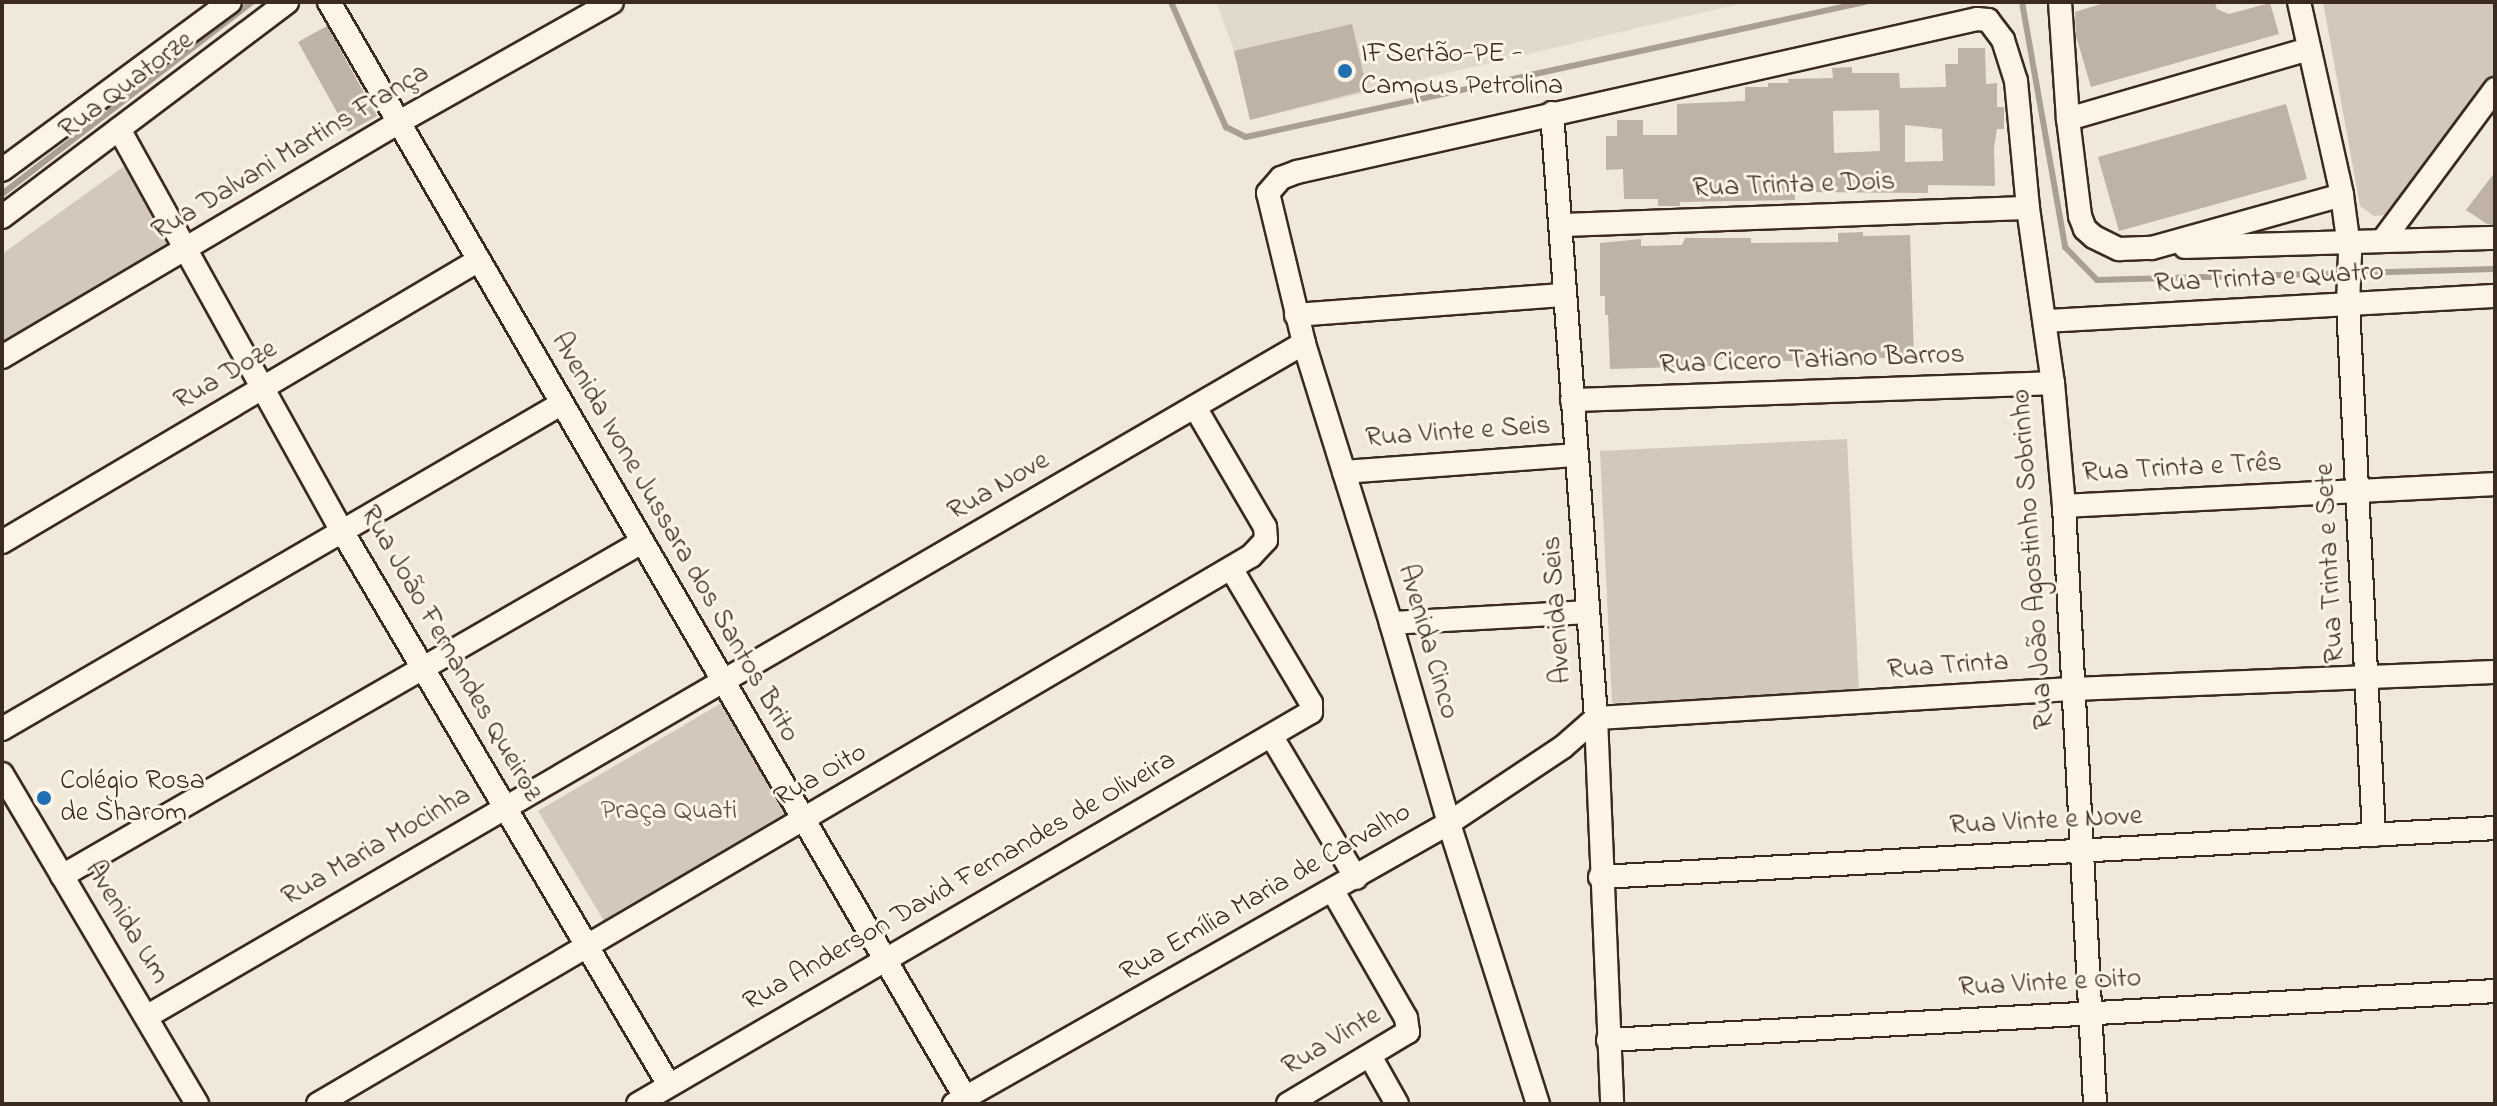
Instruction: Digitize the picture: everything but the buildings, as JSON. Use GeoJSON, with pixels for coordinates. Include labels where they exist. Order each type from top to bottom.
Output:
{"type":"FeatureCollection","features":[{"type":"Feature","properties":{"kind":"street"},"geometry":{"type":"LineString","coordinates":[[2,170],[230,2]]}},
{"type":"Feature","properties":{"kind":"street","name":"Rua Quatorze"},"geometry":{"type":"LineString","coordinates":[[2,217],[287,2]]}},
{"type":"Feature","properties":{"kind":"street","name":"Avenida Ivone Jussara dos Santos Brito"},"geometry":{"type":"LineString","coordinates":[[329,2],[401,121],[963,1102]]}},
{"type":"Feature","properties":{"kind":"street","name":"Rua Dalvani Martins França"},"geometry":{"type":"LineString","coordinates":[[2,357],[401,121],[612,2]]}},
{"type":"Feature","properties":{"kind":"street"},"geometry":{"type":"LineString","coordinates":[[2060,2],[2068,119],[2080,216],[2085,229],[2119,249],[2349,248],[2383,240],[2495,238]]}},
{"type":"Feature","properties":{"kind":"street"},"geometry":{"type":"LineString","coordinates":[[2299,2],[2342,195],[2349,248]]}},
{"type":"Feature","properties":{"kind":"street","name":"Rua João Agostinho Sobrinho"},"geometry":{"type":"LineString","coordinates":[[1552,113],[1965,20],[1988,20],[2003,40],[2016,81],[2028,208],[2046,321],[2064,506],[2095,1104]]}},
{"type":"Feature","properties":{"kind":"street"},"geometry":{"type":"LineString","coordinates":[[2068,119],[2309,49]]}},
{"type":"Feature","properties":{"kind":"street"},"geometry":{"type":"LineString","coordinates":[[2383,240],[2495,89]]}},
{"type":"Feature","properties":{"kind":"street","name":"Avenida Cinco"},"geometry":{"type":"LineString","coordinates":[[1538,1104],[1449,823],[1304,343],[1268,193],[1281,178],[1297,172],[1552,113]]}},
{"type":"Feature","properties":{"kind":"street","name":"Avenida Seis"},"geometry":{"type":"LineString","coordinates":[[1552,113],[1596,718],[1600,877],[1612,1104]]}},
{"type":"Feature","properties":{"kind":"street","name":"Rua João Fernandes Queiroz"},"geometry":{"type":"LineString","coordinates":[[119,129],[342,531],[669,1085]]}},
{"type":"Feature","properties":{"kind":"street"},"geometry":{"type":"LineString","coordinates":[[2152,248],[2342,195]]}},
{"type":"Feature","properties":{"kind":"street","name":"Rua Trinta e Dois"},"geometry":{"type":"LineString","coordinates":[[1561,225],[2028,208]]}},
{"type":"Feature","properties":{"kind":"street","name":"Rua Trinta e Sete"},"geometry":{"type":"LineString","coordinates":[[2349,248],[2348,296],[2374,835]]}},
{"type":"Feature","properties":{"kind":"street","name":"Rua Doze"},"geometry":{"type":"LineString","coordinates":[[2,542],[479,260]]}},
{"type":"Feature","properties":{"kind":"street"},"geometry":{"type":"LineString","coordinates":[[1296,315],[1564,295]]}},
{"type":"Feature","properties":{"kind":"street","name":"Rua Trinta e Quatro"},"geometry":{"type":"LineString","coordinates":[[2046,321],[2348,296],[2495,296]]}},
{"type":"Feature","properties":{"kind":"street","name":"Rua Nove"},"geometry":{"type":"LineString","coordinates":[[723,682],[1304,343]]}},
{"type":"Feature","properties":{"kind":"street","name":"Rua Cicero Tatiano Barros"},"geometry":{"type":"LineString","coordinates":[[1572,400],[2053,383]]}},
{"type":"Feature","properties":{"kind":"street"},"geometry":{"type":"LineString","coordinates":[[2,729],[561,404]]}},
{"type":"Feature","properties":{"kind":"street","name":"Rua Oito"},"geometry":{"type":"LineString","coordinates":[[318,1104],[1232,570],[1266,540],[1265,527],[1195,407]]}},
{"type":"Feature","properties":{"kind":"street","name":"Rua Vinte e Seis"},"geometry":{"type":"LineString","coordinates":[[1344,472],[1576,455]]}},
{"type":"Feature","properties":{"kind":"street","name":"Rua Trinta e Três"},"geometry":{"type":"LineString","coordinates":[[2064,506],[2495,484]]}},
{"type":"Feature","properties":{"kind":"street"},"geometry":{"type":"LineString","coordinates":[[62,876],[642,542]]}},
{"type":"Feature","properties":{"kind":"street","name":"Rua Anderson David Fernandes de Oliveira"},"geometry":{"type":"LineString","coordinates":[[638,1104],[1312,711],[1311,703],[1232,570]]}},
{"type":"Feature","properties":{"kind":"street"},"geometry":{"type":"LineString","coordinates":[[1391,623],[1587,612]]}},
{"type":"Feature","properties":{"kind":"street","name":"Rua Trinta"},"geometry":{"type":"LineString","coordinates":[[1596,718],[2072,689],[2495,672]]}},
{"type":"Feature","properties":{"kind":"street","name":"Rua Maria Mocinha"},"geometry":{"type":"LineString","coordinates":[[146,1017],[723,682]]}},
{"type":"Feature","properties":{"kind":"street","name":"Rua Emília Maria de Carvalho"},"geometry":{"type":"LineString","coordinates":[[963,1102],[1449,823],[1553,754],[1596,718]]}},
{"type":"Feature","properties":{"kind":"street"},"geometry":{"type":"LineString","coordinates":[[1272,737],[1356,878]]}},
{"type":"Feature","properties":{"kind":"street","name":"Avenida Um"},"geometry":{"type":"LineString","coordinates":[[2,774],[197,1104]]}},
{"type":"Feature","properties":{"kind":"street","name":"Rua Vinte e Nove"},"geometry":{"type":"LineString","coordinates":[[1600,877],[2495,828]]}},
{"type":"Feature","properties":{"kind":"street","name":"Rua Vinte"},"geometry":{"type":"LineString","coordinates":[[1288,1104],[1408,1032],[1406,1018],[1333,891]]}},
{"type":"Feature","properties":{"kind":"street","name":"Rua Vinte e Oito"},"geometry":{"type":"LineString","coordinates":[[1608,1040],[2495,991]]}},
{"type":"Feature","properties":{"kind":"street"},"geometry":{"type":"LineString","coordinates":[[1370,1056],[1397,1104]]}},
{"type":"Feature","properties":{"kind":"shaded area","name":"IFSertão-PE - Campus Petrolina"},"geometry":{"type":"Polygon","coordinates":[[[1216,2],[1747,2],[1250,120],[1234,51],[1216,2]]]}},
{"type":"Feature","properties":{"kind":"green space"},"geometry":{"type":"Polygon","coordinates":[[[2323,2],[2495,2],[2495,75],[2395,214],[2374,216],[2360,206],[2323,2]]]}},
{"type":"Feature","properties":{"kind":"green space"},"geometry":{"type":"Polygon","coordinates":[[[126,165],[173,251],[2,342],[2,254],[126,165]]]}},
{"type":"Feature","properties":{"kind":"green space"},"geometry":{"type":"Polygon","coordinates":[[[1847,439],[1859,692],[1612,703],[1600,451],[1847,439]]]}},
{"type":"Feature","properties":{"kind":"green space","name":"Praça Quati"},"geometry":{"type":"Polygon","coordinates":[[[730,698],[799,814],[607,926],[538,811],[730,698]]]}},
{"type":"Feature","properties":{"kind":"waterway"},"geometry":{"type":"LineString","coordinates":[[2,194],[252,2]]}},
{"type":"Feature","properties":{"kind":"waterway"},"geometry":{"type":"LineString","coordinates":[[1171,2],[1226,127],[1246,137],[1865,2]]}},
{"type":"Feature","properties":{"kind":"waterway"},"geometry":{"type":"LineString","coordinates":[[2022,2],[2065,247],[2097,280],[2343,273]]}},
{"type":"Feature","properties":{"kind":"waterway"},"geometry":{"type":"LineString","coordinates":[[2354,273],[2495,269]]}},
{"type":"Feature","properties":{"kind":"place","name":"IFSertão-PE - Campus Petrolina"},"geometry":{"type":"Point","coordinates":[1345,71]}},
{"type":"Feature","properties":{"kind":"place","name":"Colégio Rosa de Sharom"},"geometry":{"type":"Point","coordinates":[44,798]}}]}
